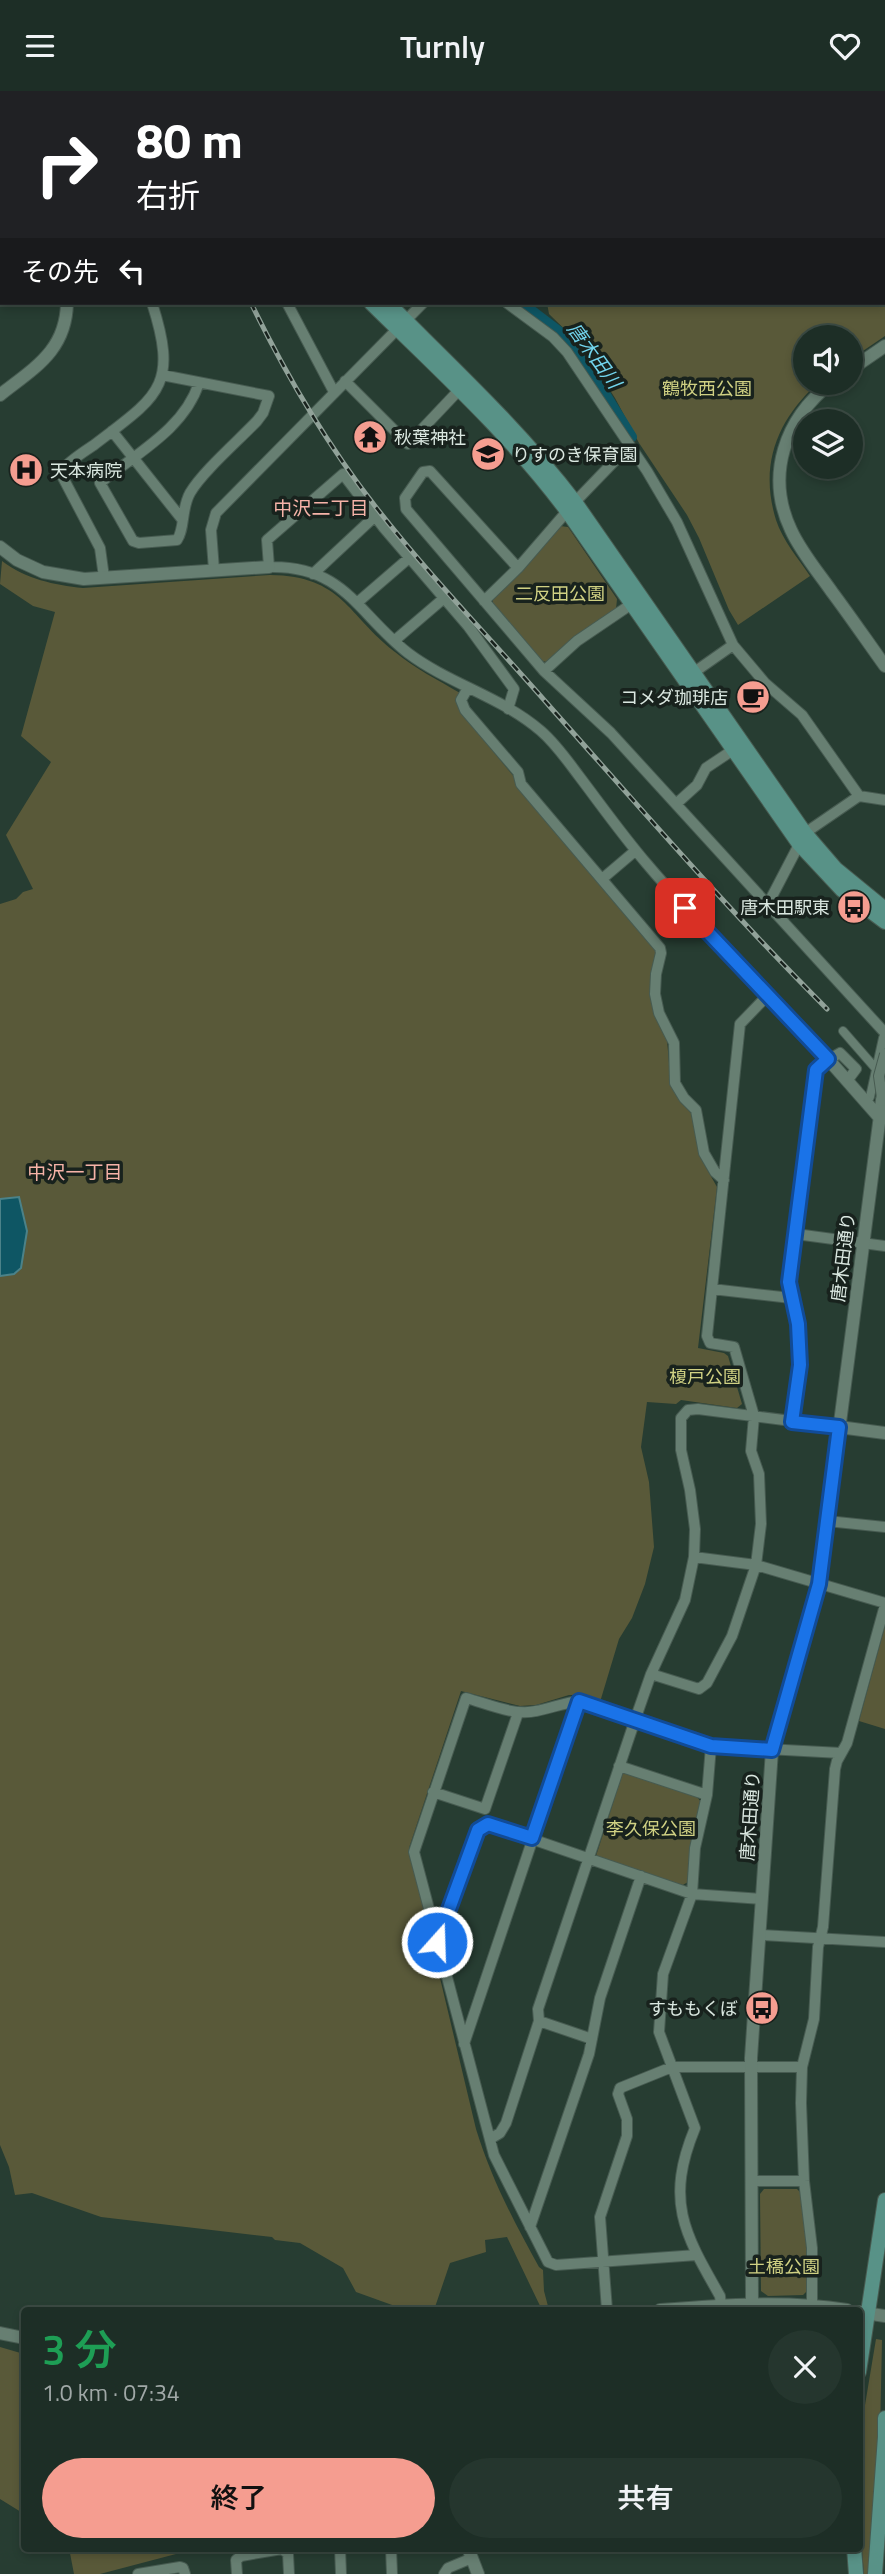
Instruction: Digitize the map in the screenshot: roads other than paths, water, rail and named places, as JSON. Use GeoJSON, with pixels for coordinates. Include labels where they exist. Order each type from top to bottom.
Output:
{"type":"FeatureCollection","features":[{"type":"Feature","properties":{"kind":"main road"},"geometry":{"type":"LineString","coordinates":[[374,305],[401,324],[507,421],[571,506],[733,750],[842,890],[885,922]]}},
{"type":"Feature","properties":{"kind":"main road"},"geometry":{"type":"LineString","coordinates":[[389,305],[401,324],[571,506]]}},
{"type":"Feature","properties":{"kind":"main road"},"geometry":{"type":"LineString","coordinates":[[636,601],[694,673],[802,839],[885,909]]}},
{"type":"Feature","properties":{"kind":"main road"},"geometry":{"type":"LineString","coordinates":[[863,2313],[885,2200]]}},
{"type":"Feature","properties":{"kind":"main road"},"geometry":{"type":"LineString","coordinates":[[885,2418],[885,2443]]}},
{"type":"Feature","properties":{"kind":"main road"},"geometry":{"type":"LineString","coordinates":[[876,2574],[885,2437]]}},
{"type":"Feature","properties":{"kind":"main road"},"geometry":{"type":"LineString","coordinates":[[855,2552],[856,2574]]}},
{"type":"Feature","properties":{"kind":"street"},"geometry":{"type":"LineString","coordinates":[[0,395],[52,351],[65,325],[67,305]]}},
{"type":"Feature","properties":{"kind":"street"},"geometry":{"type":"LineString","coordinates":[[104,577],[100,548],[60,472],[151,398],[162,375],[164,346],[153,305]]}},
{"type":"Feature","properties":{"kind":"street"},"geometry":{"type":"LineString","coordinates":[[288,305],[334,392]]}},
{"type":"Feature","properties":{"kind":"street"},"geometry":{"type":"LineString","coordinates":[[214,570],[211,530],[216,513],[421,305]]}},
{"type":"Feature","properties":{"kind":"street"},"geometry":{"type":"LineString","coordinates":[[510,305],[567,352],[647,471],[686,539],[733,645],[765,683],[802,715],[859,796]]}},
{"type":"Feature","properties":{"kind":"street"},"geometry":{"type":"LineString","coordinates":[[863,361],[885,346]]}},
{"type":"Feature","properties":{"kind":"street"},"geometry":{"type":"LineString","coordinates":[[162,375],[269,396],[264,412],[257,421],[189,495],[181,518],[181,534],[177,540],[139,543],[133,541],[100,483],[173,426],[194,398],[199,383]]}},
{"type":"Feature","properties":{"kind":"street"},"geometry":{"type":"LineString","coordinates":[[345,381],[408,444],[460,389]]}},
{"type":"Feature","properties":{"kind":"street"},"geometry":{"type":"LineString","coordinates":[[818,395],[804,407],[784,447],[780,473],[781,503],[798,543],[885,666]]}},
{"type":"Feature","properties":{"kind":"street"},"geometry":{"type":"LineString","coordinates":[[112,431],[181,518]]}},
{"type":"Feature","properties":{"kind":"street"},"geometry":{"type":"LineString","coordinates":[[484,601],[518,568],[571,506],[629,446]]}},
{"type":"Feature","properties":{"kind":"street"},"geometry":{"type":"LineString","coordinates":[[518,568],[430,471],[423,472],[405,498],[406,509],[544,671],[611,733],[768,904],[884,1036],[876,1069],[879,1103]]}},
{"type":"Feature","properties":{"kind":"street"},"geometry":{"type":"LineString","coordinates":[[269,567],[267,540],[343,474],[374,517],[468,626],[514,689],[508,709]]}},
{"type":"Feature","properties":{"kind":"street"},"geometry":{"type":"LineString","coordinates":[[313,574],[374,517]]}},
{"type":"Feature","properties":{"kind":"street"},"geometry":{"type":"LineString","coordinates":[[0,547],[17,560],[43,572],[84,579],[269,567],[313,574],[343,589],[394,641],[417,659],[527,720],[550,739],[635,851],[702,927],[847,1081],[879,1103]]}},
{"type":"Feature","properties":{"kind":"street"},"geometry":{"type":"LineString","coordinates":[[358,603],[409,558]]}},
{"type":"Feature","properties":{"kind":"street"},"geometry":{"type":"LineString","coordinates":[[394,641],[443,599]]}},
{"type":"Feature","properties":{"kind":"street"},"geometry":{"type":"LineString","coordinates":[[544,671],[577,641],[636,601]]}},
{"type":"Feature","properties":{"kind":"street"},"geometry":{"type":"LineString","coordinates":[[694,673],[733,645]]}},
{"type":"Feature","properties":{"kind":"street"},"geometry":{"type":"LineString","coordinates":[[468,688],[461,700],[462,705],[518,772],[521,784],[660,948],[662,953],[656,974],[655,994],[659,1013],[674,1043],[675,1083],[695,1110],[704,1153],[715,1172],[724,1180]]}},
{"type":"Feature","properties":{"kind":"street"},"geometry":{"type":"LineString","coordinates":[[676,804],[697,786],[706,768],[733,750]]}},
{"type":"Feature","properties":{"kind":"street"},"geometry":{"type":"LineString","coordinates":[[768,904],[802,839],[859,796],[885,800]]}},
{"type":"Feature","properties":{"kind":"street"},"geometry":{"type":"LineString","coordinates":[[602,879],[635,851]]}},
{"type":"Feature","properties":{"kind":"street"},"geometry":{"type":"LineString","coordinates":[[651,1674],[699,1689],[707,1683],[732,1636],[756,1565],[761,1524],[759,1474],[751,1451],[754,1416],[734,1347],[710,1343],[707,1336],[740,1024],[768,995]]}},
{"type":"Feature","properties":{"kind":"street"},"geometry":{"type":"LineString","coordinates":[[843,1031],[876,1069]]}},
{"type":"Feature","properties":{"kind":"street"},"geometry":{"type":"LineString","coordinates":[[879,1103],[879,1076],[885,1054]]}},
{"type":"Feature","properties":{"kind":"street"},"geometry":{"type":"LineString","coordinates":[[792,1422],[800,1365],[798,1324],[789,1282],[816,1070],[828,1059]]}},
{"type":"Feature","properties":{"kind":"street","name":"唐木田通り"},"geometry":{"type":"LineString","coordinates":[[752,2307],[751,2068],[772,1750],[819,1584],[879,1103]]}},
{"type":"Feature","properties":{"kind":"street"},"geometry":{"type":"LineString","coordinates":[[796,1234],[885,1246]]}},
{"type":"Feature","properties":{"kind":"street"},"geometry":{"type":"LineString","coordinates":[[712,1289],[791,1298]]}},
{"type":"Feature","properties":{"kind":"street"},"geometry":{"type":"LineString","coordinates":[[490,2139],[500,2133],[509,2116],[539,2021],[538,2009],[635,1720],[651,1674],[685,1600],[694,1557],[695,1529],[681,1451],[681,1418],[688,1411],[698,1409],[885,1433]]}},
{"type":"Feature","properties":{"kind":"street"},"geometry":{"type":"LineString","coordinates":[[827,1521],[885,1527]]}},
{"type":"Feature","properties":{"kind":"street"},"geometry":{"type":"LineString","coordinates":[[694,1557],[756,1565],[885,1604],[847,1743],[835,1769],[815,1982],[814,2019],[802,2067],[804,2181],[812,2248],[812,2307],[706,2307]]}},
{"type":"Feature","properties":{"kind":"street"},"geometry":{"type":"LineString","coordinates":[[697,2255],[551,2264],[494,2155],[415,1852],[466,1698],[518,1713],[535,1712],[579,1701],[711,1746],[841,1753]]}},
{"type":"Feature","properties":{"kind":"street"},"geometry":{"type":"LineString","coordinates":[[464,2044],[579,1701]]}},
{"type":"Feature","properties":{"kind":"street"},"geometry":{"type":"LineString","coordinates":[[433,1792],[485,1809],[518,1713]]}},
{"type":"Feature","properties":{"kind":"street"},"geometry":{"type":"LineString","coordinates":[[711,1746],[707,1795],[695,1848],[692,1893],[663,1973],[659,2032],[695,2128],[684,2155],[681,2176],[682,2219],[697,2255],[720,2296],[721,2306]]}},
{"type":"Feature","properties":{"kind":"street"},"geometry":{"type":"LineString","coordinates":[[620,1766],[707,1795]]}},
{"type":"Feature","properties":{"kind":"street"},"geometry":{"type":"LineString","coordinates":[[437,1942],[478,1830],[488,1824],[692,1893],[762,1899]]}},
{"type":"Feature","properties":{"kind":"street"},"geometry":{"type":"LineString","coordinates":[[530,2227],[592,2039],[600,1998],[641,1876]]}},
{"type":"Feature","properties":{"kind":"street"},"geometry":{"type":"LineString","coordinates":[[760,1935],[885,1941]]}},
{"type":"Feature","properties":{"kind":"street"},"geometry":{"type":"LineString","coordinates":[[539,2021],[592,2039]]}},
{"type":"Feature","properties":{"kind":"street"},"geometry":{"type":"LineString","coordinates":[[607,2307],[600,2217],[627,2136],[627,2119],[618,2094],[620,2088],[672,2067],[802,2067]]}},
{"type":"Feature","properties":{"kind":"street"},"geometry":{"type":"LineString","coordinates":[[752,2181],[804,2181]]}},
{"type":"Feature","properties":{"kind":"street"},"geometry":{"type":"LineString","coordinates":[[863,2313],[885,2316]]}},
{"type":"Feature","properties":{"kind":"street"},"geometry":{"type":"LineString","coordinates":[[0,2333],[21,2337]]}},
{"type":"Feature","properties":{"kind":"street"},"geometry":{"type":"LineString","coordinates":[[237,2574],[236,2560],[241,2556],[264,2552]]}},
{"type":"Feature","properties":{"kind":"street"},"geometry":{"type":"LineString","coordinates":[[286,2552],[289,2574]]}},
{"type":"Feature","properties":{"kind":"street"},"geometry":{"type":"LineString","coordinates":[[340,2552],[341,2574]]}},
{"type":"Feature","properties":{"kind":"street"},"geometry":{"type":"LineString","coordinates":[[391,2552],[392,2574]]}},
{"type":"Feature","properties":{"kind":"street"},"geometry":{"type":"LineString","coordinates":[[444,2574],[448,2568],[470,2553],[478,2574]]}},
{"type":"Feature","properties":{"kind":"street"},"geometry":{"type":"LineString","coordinates":[[138,2574],[180,2567],[185,2574]]}},
{"type":"Feature","properties":{"kind":"water"},"geometry":{"type":"Polygon","coordinates":[[[19,1197],[27,1231],[21,1268],[14,1274],[0,1276],[0,1199],[19,1197]]]}},
{"type":"Feature","properties":{"kind":"waterway","name":"唐木田川"},"geometry":{"type":"LineString","coordinates":[[525,305],[564,335],[588,366],[632,437]]}},
{"type":"Feature","properties":{"kind":"railway"},"geometry":{"type":"LineString","coordinates":[[252,305],[323,433],[396,532],[687,861],[827,1009]]}},
{"type":"Feature","properties":{"kind":"place","name":"秋葉神社"},"geometry":{"type":"Point","coordinates":[370,437]}},
{"type":"Feature","properties":{"kind":"place","name":"りすのき保育園"},"geometry":{"type":"Point","coordinates":[488,454]}},
{"type":"Feature","properties":{"kind":"place","name":"天本病院"},"geometry":{"type":"Point","coordinates":[26,470]}},
{"type":"Feature","properties":{"kind":"place","name":"コメダ珈琲店"},"geometry":{"type":"Point","coordinates":[753,697]}},
{"type":"Feature","properties":{"kind":"place","name":"唐木田駅東"},"geometry":{"type":"Point","coordinates":[854,907]}},
{"type":"Feature","properties":{"kind":"place","name":"すももくぼ"},"geometry":{"type":"Point","coordinates":[762,2008]}},
{"type":"Feature","properties":{"kind":"district","name":"中沢二丁目"},"geometry":{"type":"Point","coordinates":[321,507]}},
{"type":"Feature","properties":{"kind":"district","name":"中沢一丁目"},"geometry":{"type":"Point","coordinates":[75,1171]}},
{"type":"Feature","properties":{"kind":"park label","name":"鶴牧西公園"},"geometry":{"type":"Point","coordinates":[707,388]}},
{"type":"Feature","properties":{"kind":"park label","name":"二反田公園"},"geometry":{"type":"Point","coordinates":[560,593]}},
{"type":"Feature","properties":{"kind":"park label","name":"榎戸公園"},"geometry":{"type":"Point","coordinates":[705,1376]}},
{"type":"Feature","properties":{"kind":"park label","name":"李久保公園"},"geometry":{"type":"Point","coordinates":[651,1828]}},
{"type":"Feature","properties":{"kind":"park label","name":"土橋公園"},"geometry":{"type":"Point","coordinates":[784,2266]}}]}
